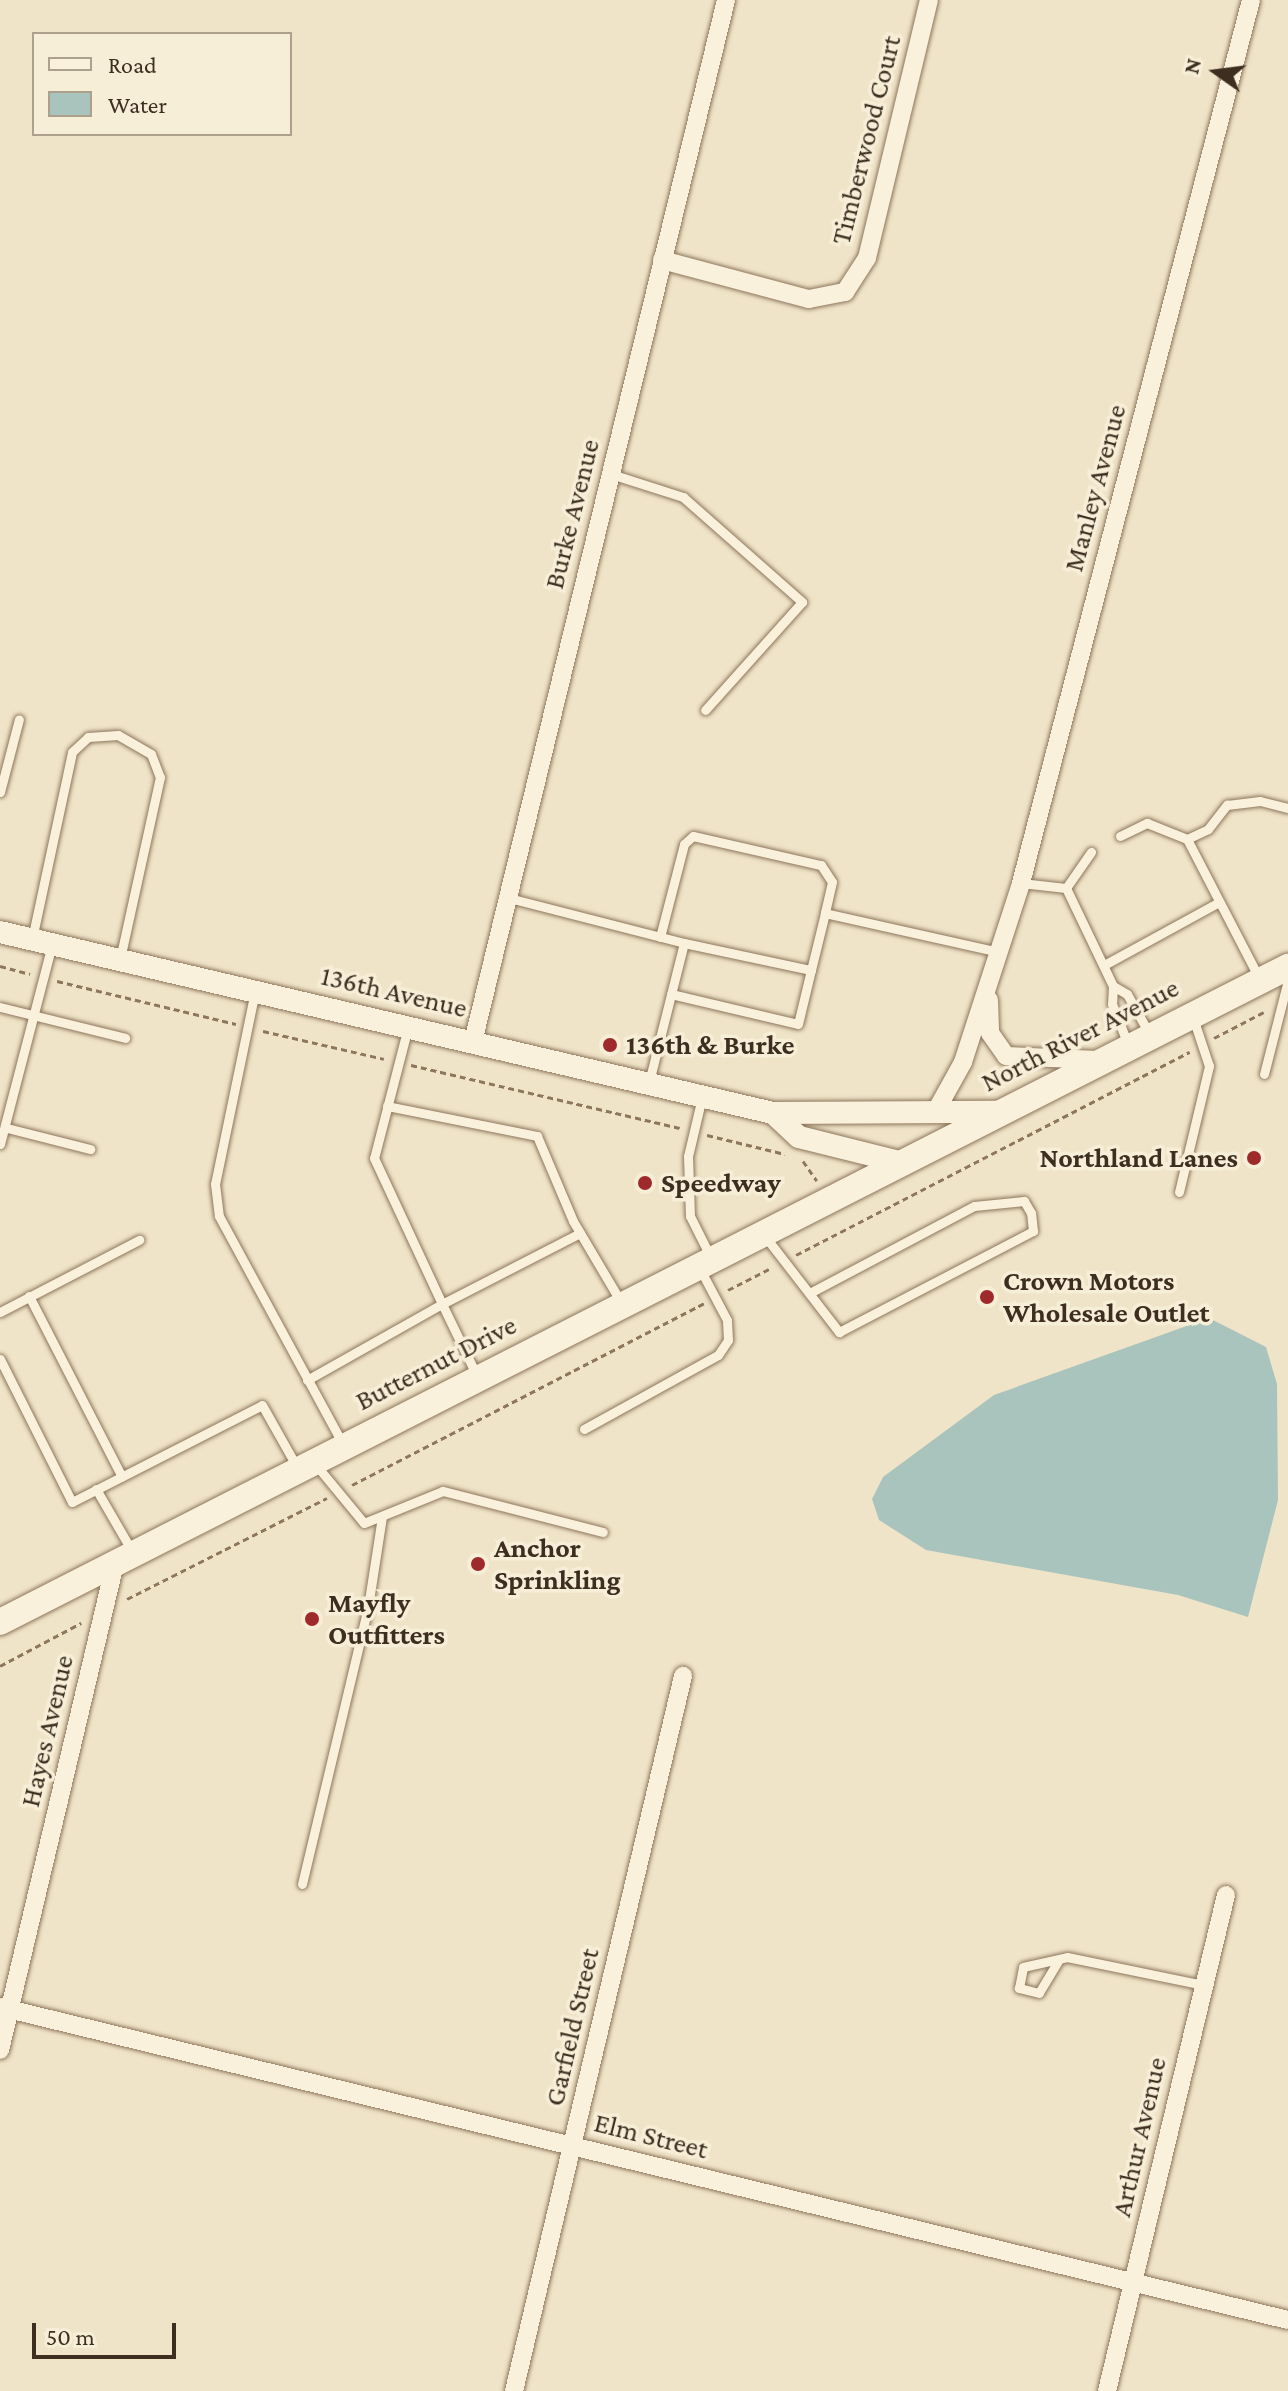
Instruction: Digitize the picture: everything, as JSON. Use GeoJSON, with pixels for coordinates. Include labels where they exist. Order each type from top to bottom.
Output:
{"type":"FeatureCollection","features":[{"type":"Feature","properties":{"kind":"main road","name":"North River Avenue"},"geometry":{"type":"LineString","coordinates":[[903,1163],[1288,967]]}},
{"type":"Feature","properties":{"kind":"main road","name":"Butternut Drive"},"geometry":{"type":"LineString","coordinates":[[0,1622],[903,1163]]}},
{"type":"Feature","properties":{"kind":"street","name":"Burke Avenue"},"geometry":{"type":"LineString","coordinates":[[473,1042],[726,0]]}},
{"type":"Feature","properties":{"kind":"street","name":"Timberwood Court"},"geometry":{"type":"LineString","coordinates":[[662,260],[809,299],[845,292],[867,258],[929,0]]}},
{"type":"Feature","properties":{"kind":"street","name":"Manley Avenue"},"geometry":{"type":"LineString","coordinates":[[937,1109],[989,989],[1021,883],[1251,0]]}},
{"type":"Feature","properties":{"kind":"street","name":"136th Avenue"},"geometry":{"type":"LineString","coordinates":[[0,932],[703,1094],[773,1113],[937,1109],[999,1112]]}},
{"type":"Feature","properties":{"kind":"street","name":"Manley Avenue"},"geometry":{"type":"LineString","coordinates":[[989,989],[990,1033],[1006,1056],[1033,1063],[1102,1060]]}},
{"type":"Feature","properties":{"kind":"street","name":"136th Avenue"},"geometry":{"type":"LineString","coordinates":[[773,1113],[799,1137],[903,1163]]}},
{"type":"Feature","properties":{"kind":"street","name":"Hayes Avenue"},"geometry":{"type":"LineString","coordinates":[[0,2050],[5,2008],[101,1613],[124,1559]]}},
{"type":"Feature","properties":{"kind":"street","name":"Garfield Street"},"geometry":{"type":"LineString","coordinates":[[514,2391],[683,1676]]}},
{"type":"Feature","properties":{"kind":"street","name":"Arthur Avenue"},"geometry":{"type":"LineString","coordinates":[[1107,2391],[1226,1895]]}},
{"type":"Feature","properties":{"kind":"street","name":"Elm Street"},"geometry":{"type":"LineString","coordinates":[[5,2008],[1288,2320]]}},
{"type":"Feature","properties":{"kind":"lane"},"geometry":{"type":"LineString","coordinates":[[611,474],[683,497],[802,602],[705,710]]}},
{"type":"Feature","properties":{"kind":"lane"},"geometry":{"type":"LineString","coordinates":[[0,792],[19,719]]}},
{"type":"Feature","properties":{"kind":"lane"},"geometry":{"type":"LineString","coordinates":[[0,1144],[7,1128],[44,977],[42,942],[72,752],[88,737],[118,735],[151,754],[160,777],[120,960]]}},
{"type":"Feature","properties":{"kind":"lane"},"geometry":{"type":"LineString","coordinates":[[1187,839],[1208,829],[1227,805],[1288,808]]}},
{"type":"Feature","properties":{"kind":"lane"},"geometry":{"type":"LineString","coordinates":[[1120,836],[1147,823],[1187,839],[1261,981]]}},
{"type":"Feature","properties":{"kind":"lane"},"geometry":{"type":"LineString","coordinates":[[660,937],[684,844],[693,836],[821,865],[832,882],[798,1024],[671,994]]}},
{"type":"Feature","properties":{"kind":"lane"},"geometry":{"type":"LineString","coordinates":[[1066,888],[1091,852]]}},
{"type":"Feature","properties":{"kind":"lane"},"geometry":{"type":"LineString","coordinates":[[1021,883],[1066,888]]}},
{"type":"Feature","properties":{"kind":"lane"},"geometry":{"type":"LineString","coordinates":[[1066,888],[1139,1041]]}},
{"type":"Feature","properties":{"kind":"lane"},"geometry":{"type":"LineString","coordinates":[[509,898],[684,943],[811,970]]}},
{"type":"Feature","properties":{"kind":"lane"},"geometry":{"type":"LineString","coordinates":[[1104,965],[1219,902]]}},
{"type":"Feature","properties":{"kind":"lane"},"geometry":{"type":"LineString","coordinates":[[825,913],[1001,952]]}},
{"type":"Feature","properties":{"kind":"lane"},"geometry":{"type":"LineString","coordinates":[[649,1082],[684,943]]}},
{"type":"Feature","properties":{"kind":"lane"},"geometry":{"type":"LineString","coordinates":[[1264,1074],[1288,980]]}},
{"type":"Feature","properties":{"kind":"lane"},"geometry":{"type":"LineString","coordinates":[[1113,986],[1127,994],[1139,1041]]}},
{"type":"Feature","properties":{"kind":"lane"},"geometry":{"type":"LineString","coordinates":[[255,991],[250,1028],[215,1184],[219,1216],[344,1447]]}},
{"type":"Feature","properties":{"kind":"lane"},"geometry":{"type":"LineString","coordinates":[[0,1007],[125,1038]]}},
{"type":"Feature","properties":{"kind":"lane"},"geometry":{"type":"LineString","coordinates":[[1179,1192],[1209,1066],[1192,1014]]}},
{"type":"Feature","properties":{"kind":"lane"},"geometry":{"type":"LineString","coordinates":[[408,1027],[374,1158],[478,1378]]}},
{"type":"Feature","properties":{"kind":"lane"},"geometry":{"type":"LineString","coordinates":[[584,1429],[718,1355],[728,1340],[690,1216],[692,1131],[703,1094]]}},
{"type":"Feature","properties":{"kind":"lane"},"geometry":{"type":"LineString","coordinates":[[387,1106],[537,1136],[580,1233],[622,1304]]}},
{"type":"Feature","properties":{"kind":"lane"},"geometry":{"type":"LineString","coordinates":[[7,1128],[90,1149]]}},
{"type":"Feature","properties":{"kind":"lane"},"geometry":{"type":"LineString","coordinates":[[762,1232],[779,1263],[810,1293],[839,1332],[1033,1231],[1031,1213],[1024,1201],[974,1206],[810,1293]]}},
{"type":"Feature","properties":{"kind":"lane"},"geometry":{"type":"LineString","coordinates":[[307,1380],[442,1304],[580,1233]]}},
{"type":"Feature","properties":{"kind":"lane"},"geometry":{"type":"LineString","coordinates":[[0,1312],[139,1240]]}},
{"type":"Feature","properties":{"kind":"lane"},"geometry":{"type":"LineString","coordinates":[[29,1296],[122,1477]]}},
{"type":"Feature","properties":{"kind":"lane"},"geometry":{"type":"LineString","coordinates":[[0,1359],[72,1502],[262,1405],[306,1466],[336,1493],[352,1517],[364,1523],[443,1491],[603,1532]]}},
{"type":"Feature","properties":{"kind":"lane"},"geometry":{"type":"LineString","coordinates":[[96,1489],[124,1559]]}},
{"type":"Feature","properties":{"kind":"lane"},"geometry":{"type":"LineString","coordinates":[[302,1884],[368,1607],[382,1517]]}},
{"type":"Feature","properties":{"kind":"lane"},"geometry":{"type":"LineString","coordinates":[[1058,1961],[1039,1993],[1019,1988],[1023,1967],[1081,1957],[1204,1985]]}},
{"type":"Feature","properties":{"kind":"path"},"geometry":{"type":"LineString","coordinates":[[0,966],[802,1159],[846,1228]]}},
{"type":"Feature","properties":{"kind":"path"},"geometry":{"type":"LineString","coordinates":[[0,1666],[1118,1087]]}},
{"type":"Feature","properties":{"kind":"water"},"geometry":{"type":"Polygon","coordinates":[[[1209,1318],[1266,1347],[1277,1384],[1278,1500],[1248,1617],[1178,1595],[926,1550],[879,1520],[872,1499],[883,1477],[994,1395],[1209,1318]]]}},
{"type":"Feature","properties":{"kind":"place","name":"136th & Burke"},"geometry":{"type":"Point","coordinates":[610,1045]}},
{"type":"Feature","properties":{"kind":"place","name":"Northland Lanes"},"geometry":{"type":"Point","coordinates":[1254,1158]}},
{"type":"Feature","properties":{"kind":"place","name":"Speedway"},"geometry":{"type":"Point","coordinates":[645,1183]}},
{"type":"Feature","properties":{"kind":"place","name":"Crown Motors Wholesale Outlet"},"geometry":{"type":"Point","coordinates":[987,1297]}},
{"type":"Feature","properties":{"kind":"place","name":"Anchor Sprinkling"},"geometry":{"type":"Point","coordinates":[478,1564]}},
{"type":"Feature","properties":{"kind":"place","name":"Mayfly Outfitters"},"geometry":{"type":"Point","coordinates":[312,1619]}}]}
